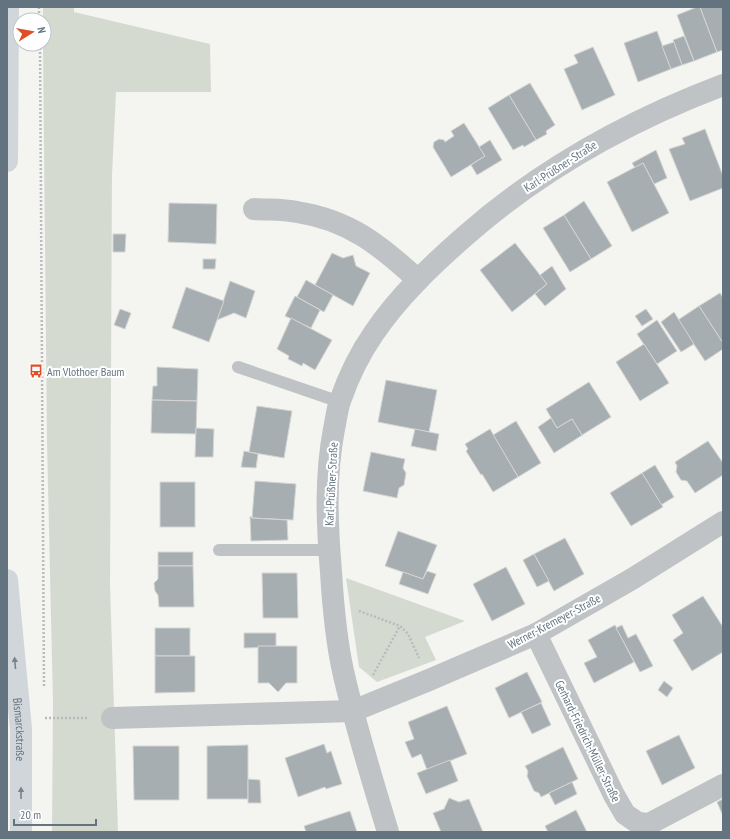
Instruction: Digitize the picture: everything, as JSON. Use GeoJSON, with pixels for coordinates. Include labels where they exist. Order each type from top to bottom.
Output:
{"type":"FeatureCollection","features":[{"type":"Feature","properties":{"kind":"main road"},"geometry":{"type":"LineString","coordinates":[[7,161],[8,7]]}},
{"type":"Feature","properties":{"kind":"main road","name":"Bismarckstraße"},"geometry":{"type":"LineString","coordinates":[[7,580],[21,729],[21,832]]}},
{"type":"Feature","properties":{"kind":"street","name":"Karl-Prüßner-Straße"},"geometry":{"type":"LineString","coordinates":[[388,832],[353,710],[343,669],[333,600],[329,550],[328,500],[330,453],[340,402],[358,361],[374,332],[418,280],[484,219],[535,180],[593,144],[641,119],[686,98],[723,85]]}},
{"type":"Feature","properties":{"kind":"street"},"geometry":{"type":"LineString","coordinates":[[254,209],[303,213],[324,217],[359,232],[388,252],[418,280]]}},
{"type":"Feature","properties":{"kind":"street","name":"Werner-Kremeyer-Straße"},"geometry":{"type":"LineString","coordinates":[[353,710],[429,680],[536,634],[632,579],[723,522]]}},
{"type":"Feature","properties":{"kind":"street","name":"Gerhard-Friedrich-Müller-Straße"},"geometry":{"type":"LineString","coordinates":[[536,634],[614,795],[626,814],[638,823],[649,824],[723,785]]}},
{"type":"Feature","properties":{"kind":"street"},"geometry":{"type":"LineString","coordinates":[[112,718],[353,710]]}},
{"type":"Feature","properties":{"kind":"lane"},"geometry":{"type":"LineString","coordinates":[[238,367],[340,402]]}},
{"type":"Feature","properties":{"kind":"lane"},"geometry":{"type":"LineString","coordinates":[[219,550],[329,550]]}},
{"type":"Feature","properties":{"kind":"path"},"geometry":{"type":"LineString","coordinates":[[40,52],[44,694]]}},
{"type":"Feature","properties":{"kind":"path"},"geometry":{"type":"LineString","coordinates":[[333,600],[400,626],[408,634],[429,680]]}},
{"type":"Feature","properties":{"kind":"path"},"geometry":{"type":"LineString","coordinates":[[353,710],[400,626]]}},
{"type":"Feature","properties":{"kind":"path"},"geometry":{"type":"LineString","coordinates":[[45,726],[44,718],[112,718]]}},
{"type":"Feature","properties":{"kind":"shaded area"},"geometry":{"type":"Polygon","coordinates":[[[43,7],[74,7],[74,12],[210,44],[211,92],[116,92],[112,175],[110,585],[118,832],[52,832],[53,703],[47,442],[43,52],[52,52],[52,12],[43,12],[43,7]]]}},
{"type":"Feature","properties":{"kind":"shaded area"},"geometry":{"type":"Polygon","coordinates":[[[346,578],[465,621],[425,637],[436,660],[377,682],[359,667],[346,578]]]}},
{"type":"Feature","properties":{"kind":"building"},"geometry":{"type":"Polygon","coordinates":[[[700,7],[717,52],[694,61],[677,15],[700,7]]]}},
{"type":"Feature","properties":{"kind":"building"},"geometry":{"type":"Polygon","coordinates":[[[700,7],[723,7],[723,50],[717,52],[700,7]]]}},
{"type":"Feature","properties":{"kind":"building"},"geometry":{"type":"Polygon","coordinates":[[[657,31],[671,69],[638,82],[624,43],[657,31]]]}},
{"type":"Feature","properties":{"kind":"building"},"geometry":{"type":"Polygon","coordinates":[[[684,36],[694,61],[682,65],[673,40],[684,36]]]}},
{"type":"Feature","properties":{"kind":"building"},"geometry":{"type":"Polygon","coordinates":[[[674,42],[682,65],[671,69],[662,46],[674,42]]]}},
{"type":"Feature","properties":{"kind":"building"},"geometry":{"type":"Polygon","coordinates":[[[593,47],[615,95],[582,110],[564,69],[578,63],[574,55],[593,47]]]}},
{"type":"Feature","properties":{"kind":"building"},"geometry":{"type":"Polygon","coordinates":[[[530,83],[555,125],[546,131],[547,134],[536,140],[509,95],[530,83]]]}},
{"type":"Feature","properties":{"kind":"building"},"geometry":{"type":"Polygon","coordinates":[[[509,95],[536,140],[524,147],[523,145],[513,150],[488,108],[509,95]]]}},
{"type":"Feature","properties":{"kind":"building"},"geometry":{"type":"Polygon","coordinates":[[[464,123],[485,156],[451,177],[433,147],[434,142],[439,139],[444,140],[445,142],[454,136],[451,131],[464,123]]]}},
{"type":"Feature","properties":{"kind":"building"},"geometry":{"type":"Polygon","coordinates":[[[705,129],[723,176],[723,188],[690,201],[669,149],[685,144],[682,138],[705,129]]]}},
{"type":"Feature","properties":{"kind":"building"},"geometry":{"type":"Polygon","coordinates":[[[490,140],[502,160],[477,175],[471,165],[485,156],[479,147],[490,140]]]}},
{"type":"Feature","properties":{"kind":"building"},"geometry":{"type":"Polygon","coordinates":[[[656,150],[667,178],[654,184],[643,163],[635,168],[632,163],[656,150]]]}},
{"type":"Feature","properties":{"kind":"building"},"geometry":{"type":"Polygon","coordinates":[[[643,163],[669,213],[632,232],[607,182],[643,163]]]}},
{"type":"Feature","properties":{"kind":"building"},"geometry":{"type":"Polygon","coordinates":[[[584,201],[612,246],[591,259],[564,215],[584,201]]]}},
{"type":"Feature","properties":{"kind":"building"},"geometry":{"type":"Polygon","coordinates":[[[169,203],[217,204],[216,244],[168,242],[169,203]]]}},
{"type":"Feature","properties":{"kind":"building"},"geometry":{"type":"Polygon","coordinates":[[[564,215],[591,259],[570,272],[543,228],[564,215]]]}},
{"type":"Feature","properties":{"kind":"building"},"geometry":{"type":"Polygon","coordinates":[[[113,234],[126,234],[125,252],[113,252],[113,234]]]}},
{"type":"Feature","properties":{"kind":"building"},"geometry":{"type":"Polygon","coordinates":[[[515,243],[547,284],[512,312],[480,270],[515,243]]]}},
{"type":"Feature","properties":{"kind":"building"},"geometry":{"type":"Polygon","coordinates":[[[332,253],[343,258],[353,255],[356,266],[370,273],[353,306],[315,285],[332,253]]]}},
{"type":"Feature","properties":{"kind":"building"},"geometry":{"type":"Polygon","coordinates":[[[203,259],[216,259],[215,269],[203,269],[203,259]]]}},
{"type":"Feature","properties":{"kind":"building"},"geometry":{"type":"Polygon","coordinates":[[[552,266],[566,289],[545,306],[535,294],[547,284],[540,275],[552,266]]]}},
{"type":"Feature","properties":{"kind":"building"},"geometry":{"type":"Polygon","coordinates":[[[306,280],[333,295],[324,312],[297,297],[306,280]]]}},
{"type":"Feature","properties":{"kind":"building"},"geometry":{"type":"Polygon","coordinates":[[[230,281],[255,291],[246,318],[234,313],[217,320],[230,281]]]}},
{"type":"Feature","properties":{"kind":"building"},"geometry":{"type":"Polygon","coordinates":[[[186,287],[224,301],[209,342],[172,328],[186,287]]]}},
{"type":"Feature","properties":{"kind":"building"},"geometry":{"type":"Polygon","coordinates":[[[720,293],[723,298],[723,343],[699,306],[720,293]]]}},
{"type":"Feature","properties":{"kind":"building"},"geometry":{"type":"Polygon","coordinates":[[[295,296],[320,310],[311,328],[285,316],[295,296]]]}},
{"type":"Feature","properties":{"kind":"building"},"geometry":{"type":"Polygon","coordinates":[[[699,306],[723,343],[723,349],[705,361],[678,320],[699,306]]]}},
{"type":"Feature","properties":{"kind":"building"},"geometry":{"type":"Polygon","coordinates":[[[120,309],[131,313],[125,329],[114,325],[120,309]]]}},
{"type":"Feature","properties":{"kind":"building"},"geometry":{"type":"Polygon","coordinates":[[[646,309],[653,319],[642,326],[635,316],[646,309]]]}},
{"type":"Feature","properties":{"kind":"building"},"geometry":{"type":"Polygon","coordinates":[[[674,312],[694,344],[681,352],[661,322],[674,312]]]}},
{"type":"Feature","properties":{"kind":"building"},"geometry":{"type":"Polygon","coordinates":[[[291,318],[332,340],[315,370],[303,363],[302,366],[288,359],[289,356],[277,349],[291,318]]]}},
{"type":"Feature","properties":{"kind":"building"},"geometry":{"type":"Polygon","coordinates":[[[657,320],[677,351],[657,364],[637,334],[657,320]]]}},
{"type":"Feature","properties":{"kind":"building"},"geometry":{"type":"Polygon","coordinates":[[[644,344],[669,383],[640,401],[616,362],[644,344]]]}},
{"type":"Feature","properties":{"kind":"building"},"geometry":{"type":"Polygon","coordinates":[[[157,367],[198,369],[197,401],[152,400],[153,386],[157,386],[157,367]]]}},
{"type":"Feature","properties":{"kind":"building"},"geometry":{"type":"Polygon","coordinates":[[[386,380],[437,390],[429,432],[378,422],[386,380]]]}},
{"type":"Feature","properties":{"kind":"building"},"geometry":{"type":"Polygon","coordinates":[[[589,382],[611,417],[582,435],[572,419],[557,428],[546,409],[589,382]]]}},
{"type":"Feature","properties":{"kind":"building"},"geometry":{"type":"Polygon","coordinates":[[[152,400],[197,401],[196,434],[151,433],[152,400]]]}},
{"type":"Feature","properties":{"kind":"building"},"geometry":{"type":"Polygon","coordinates":[[[257,406],[292,411],[284,458],[249,452],[257,406]]]}},
{"type":"Feature","properties":{"kind":"building"},"geometry":{"type":"Polygon","coordinates":[[[551,418],[557,428],[572,419],[582,435],[584,434],[554,453],[538,427],[551,418]]]}},
{"type":"Feature","properties":{"kind":"building"},"geometry":{"type":"Polygon","coordinates":[[[516,421],[541,463],[518,477],[493,435],[516,421]]]}},
{"type":"Feature","properties":{"kind":"building"},"geometry":{"type":"Polygon","coordinates":[[[196,428],[214,429],[213,457],[195,457],[196,428]]]}},
{"type":"Feature","properties":{"kind":"building"},"geometry":{"type":"Polygon","coordinates":[[[415,429],[439,434],[436,451],[411,446],[415,429]]]}},
{"type":"Feature","properties":{"kind":"building"},"geometry":{"type":"Polygon","coordinates":[[[490,429],[518,477],[493,492],[466,451],[468,449],[465,444],[490,429]]]}},
{"type":"Feature","properties":{"kind":"building"},"geometry":{"type":"Polygon","coordinates":[[[708,441],[723,463],[723,475],[695,493],[687,481],[681,480],[676,472],[677,466],[675,462],[708,441]]]}},
{"type":"Feature","properties":{"kind":"building"},"geometry":{"type":"Polygon","coordinates":[[[244,451],[258,454],[256,468],[241,467],[244,451]]]}},
{"type":"Feature","properties":{"kind":"building"},"geometry":{"type":"Polygon","coordinates":[[[371,452],[405,459],[403,468],[406,473],[404,485],[399,488],[397,498],[363,491],[371,452]]]}},
{"type":"Feature","properties":{"kind":"building"},"geometry":{"type":"Polygon","coordinates":[[[655,465],[674,497],[661,505],[642,473],[655,465]]]}},
{"type":"Feature","properties":{"kind":"building"},"geometry":{"type":"Polygon","coordinates":[[[642,473],[663,507],[631,526],[610,493],[642,473]]]}},
{"type":"Feature","properties":{"kind":"building"},"geometry":{"type":"Polygon","coordinates":[[[255,481],[296,484],[293,520],[252,518],[255,481]]]}},
{"type":"Feature","properties":{"kind":"building"},"geometry":{"type":"Polygon","coordinates":[[[160,482],[195,482],[195,527],[160,527],[160,482]]]}},
{"type":"Feature","properties":{"kind":"building"},"geometry":{"type":"Polygon","coordinates":[[[250,516],[252,518],[287,520],[288,540],[251,541],[250,516]]]}},
{"type":"Feature","properties":{"kind":"building"},"geometry":{"type":"Polygon","coordinates":[[[398,531],[437,545],[423,579],[385,566],[398,531]]]}},
{"type":"Feature","properties":{"kind":"building"},"geometry":{"type":"Polygon","coordinates":[[[565,538],[584,574],[554,591],[534,554],[565,538]]]}},
{"type":"Feature","properties":{"kind":"building"},"geometry":{"type":"Polygon","coordinates":[[[158,552],[193,552],[193,566],[158,566],[158,552]]]}},
{"type":"Feature","properties":{"kind":"building"},"geometry":{"type":"Polygon","coordinates":[[[534,554],[549,581],[537,587],[523,560],[534,554]]]}},
{"type":"Feature","properties":{"kind":"building"},"geometry":{"type":"Polygon","coordinates":[[[158,566],[193,566],[194,607],[159,607],[158,595],[155,591],[154,583],[158,579],[158,566]]]}},
{"type":"Feature","properties":{"kind":"building"},"geometry":{"type":"Polygon","coordinates":[[[506,567],[525,604],[492,621],[473,584],[506,567]]]}},
{"type":"Feature","properties":{"kind":"building"},"geometry":{"type":"Polygon","coordinates":[[[427,571],[436,574],[428,594],[399,584],[403,572],[423,579],[427,571]]]}},
{"type":"Feature","properties":{"kind":"building"},"geometry":{"type":"Polygon","coordinates":[[[262,573],[297,573],[298,618],[263,618],[262,573]]]}},
{"type":"Feature","properties":{"kind":"building"},"geometry":{"type":"Polygon","coordinates":[[[703,596],[723,627],[723,652],[692,671],[673,640],[683,633],[672,615],[703,596]]]}},
{"type":"Feature","properties":{"kind":"building"},"geometry":{"type":"Polygon","coordinates":[[[615,625],[634,662],[594,683],[584,663],[597,657],[588,640],[615,625]]]}},
{"type":"Feature","properties":{"kind":"building"},"geometry":{"type":"Polygon","coordinates":[[[622,625],[628,638],[636,634],[653,666],[640,672],[616,628],[622,625]]]}},
{"type":"Feature","properties":{"kind":"building"},"geometry":{"type":"Polygon","coordinates":[[[155,628],[190,628],[190,656],[155,656],[155,628]]]}},
{"type":"Feature","properties":{"kind":"building"},"geometry":{"type":"Polygon","coordinates":[[[244,633],[276,633],[276,647],[244,648],[244,633]]]}},
{"type":"Feature","properties":{"kind":"building"},"geometry":{"type":"Polygon","coordinates":[[[258,646],[297,646],[297,683],[286,683],[278,692],[269,683],[258,683],[258,646]]]}},
{"type":"Feature","properties":{"kind":"building"},"geometry":{"type":"Polygon","coordinates":[[[155,656],[195,656],[195,692],[155,693],[155,656]]]}},
{"type":"Feature","properties":{"kind":"building"},"geometry":{"type":"Polygon","coordinates":[[[527,672],[542,702],[509,718],[495,688],[527,672]]]}},
{"type":"Feature","properties":{"kind":"building"},"geometry":{"type":"Polygon","coordinates":[[[664,681],[673,688],[667,697],[658,690],[664,681]]]}},
{"type":"Feature","properties":{"kind":"building"},"geometry":{"type":"Polygon","coordinates":[[[541,703],[551,725],[532,734],[521,712],[541,703]]]}},
{"type":"Feature","properties":{"kind":"building"},"geometry":{"type":"Polygon","coordinates":[[[447,706],[467,754],[427,770],[421,754],[412,758],[405,742],[414,739],[408,722],[447,706]]]}},
{"type":"Feature","properties":{"kind":"building"},"geometry":{"type":"Polygon","coordinates":[[[679,735],[695,768],[662,785],[646,751],[679,735]]]}},
{"type":"Feature","properties":{"kind":"building"},"geometry":{"type":"Polygon","coordinates":[[[324,744],[327,753],[331,751],[342,784],[326,789],[325,787],[298,797],[285,758],[324,744]]]}},
{"type":"Feature","properties":{"kind":"building"},"geometry":{"type":"Polygon","coordinates":[[[248,745],[248,799],[207,799],[207,746],[248,745]]]}},
{"type":"Feature","properties":{"kind":"building"},"geometry":{"type":"Polygon","coordinates":[[[133,746],[179,746],[179,800],[134,800],[133,746]]]}},
{"type":"Feature","properties":{"kind":"building"},"geometry":{"type":"Polygon","coordinates":[[[563,747],[578,779],[541,797],[539,793],[534,791],[527,776],[528,771],[525,766],[563,747]]]}},
{"type":"Feature","properties":{"kind":"building"},"geometry":{"type":"Polygon","coordinates":[[[450,760],[458,781],[426,794],[417,773],[450,760]]]}},
{"type":"Feature","properties":{"kind":"building"},"geometry":{"type":"Polygon","coordinates":[[[248,779],[260,780],[261,803],[248,803],[248,779]]]}},
{"type":"Feature","properties":{"kind":"building"},"geometry":{"type":"Polygon","coordinates":[[[572,782],[577,794],[555,805],[549,793],[572,782]]]}},
{"type":"Feature","properties":{"kind":"building"},"geometry":{"type":"Polygon","coordinates":[[[449,798],[459,802],[469,799],[483,832],[441,832],[433,813],[444,809],[449,798]]]}},
{"type":"Feature","properties":{"kind":"building"},"geometry":{"type":"Polygon","coordinates":[[[723,799],[723,816],[717,802],[723,799]]]}},
{"type":"Feature","properties":{"kind":"building"},"geometry":{"type":"Polygon","coordinates":[[[576,810],[587,832],[548,832],[545,826],[576,810]]]}},
{"type":"Feature","properties":{"kind":"building"},"geometry":{"type":"Polygon","coordinates":[[[350,811],[357,832],[306,832],[304,826],[350,811]]]}},
{"type":"Feature","properties":{"kind":"place","name":"Am Vlothoer Baum"},"geometry":{"type":"Point","coordinates":[36,371]}}]}
